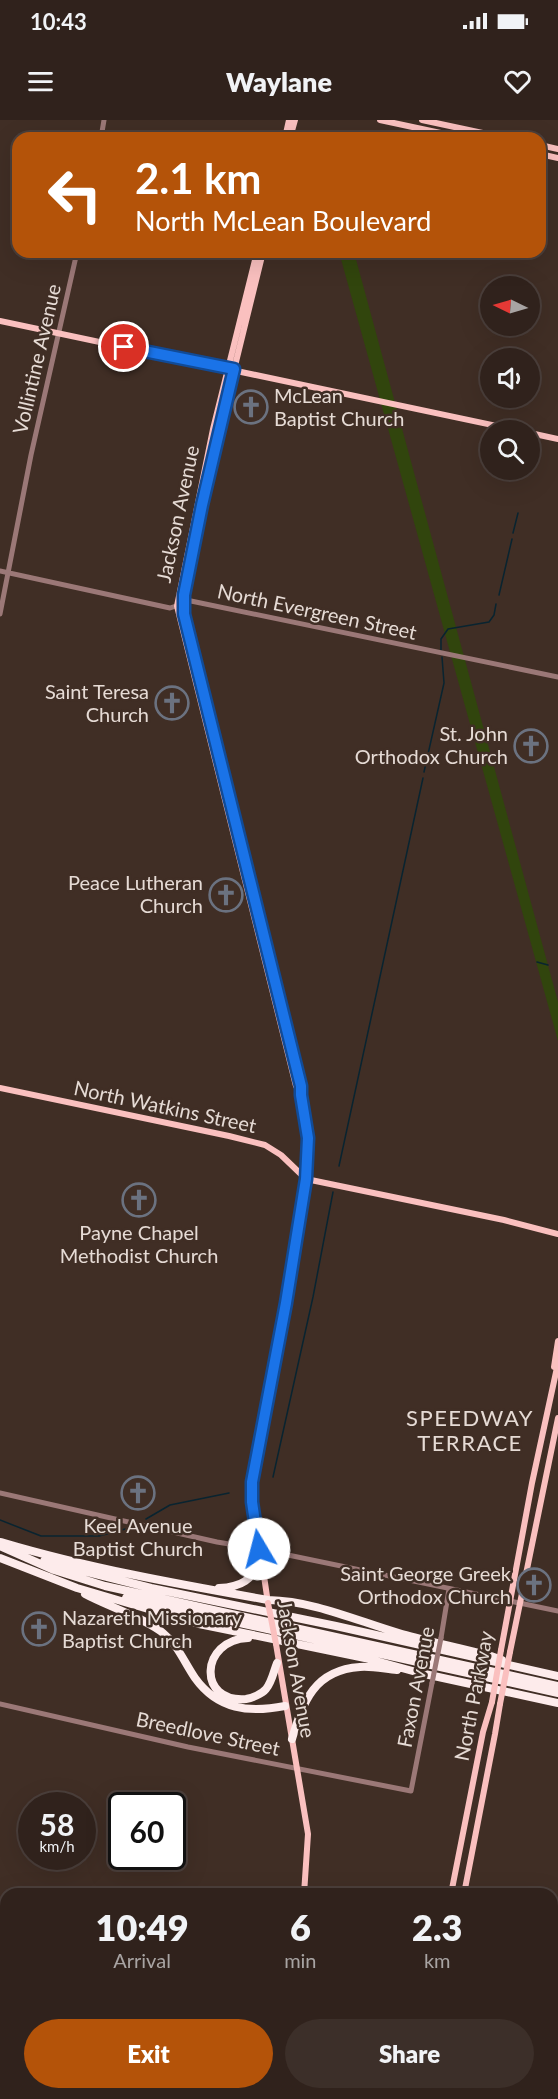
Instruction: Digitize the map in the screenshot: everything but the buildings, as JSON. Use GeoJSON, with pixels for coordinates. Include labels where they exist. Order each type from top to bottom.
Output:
{"type":"FeatureCollection","features":[{"type":"Feature","properties":{"kind":"highway"},"geometry":{"type":"LineString","coordinates":[[0,1545],[268,1602],[287,1600],[314,1606],[402,1634],[491,1656],[520,1668]]}},
{"type":"Feature","properties":{"kind":"highway"},"geometry":{"type":"LineString","coordinates":[[0,1545],[50,1563],[151,1588],[336,1626],[558,1676]]}},
{"type":"Feature","properties":{"kind":"highway"},"geometry":{"type":"LineString","coordinates":[[0,1545],[54,1570],[105,1586],[558,1686]]}},
{"type":"Feature","properties":{"kind":"highway"},"geometry":{"type":"LineString","coordinates":[[0,1558],[77,1588],[199,1624],[365,1658],[420,1673],[558,1703]]}},
{"type":"Feature","properties":{"kind":"highway"},"geometry":{"type":"LineString","coordinates":[[197,1587],[222,1588],[245,1582],[255,1573],[261,1559]]}},
{"type":"Feature","properties":{"kind":"highway"},"geometry":{"type":"LineString","coordinates":[[69,1585],[162,1632],[176,1645],[195,1678],[217,1699],[232,1707],[252,1710],[285,1706]]}},
{"type":"Feature","properties":{"kind":"highway"},"geometry":{"type":"LineString","coordinates":[[77,1588],[558,1693]]}},
{"type":"Feature","properties":{"kind":"highway"},"geometry":{"type":"LineString","coordinates":[[260,1638],[236,1639],[222,1647],[210,1663],[209,1672],[217,1690],[233,1700],[252,1698],[266,1689],[278,1663]]}},
{"type":"Feature","properties":{"kind":"highway"},"geometry":{"type":"LineString","coordinates":[[292,1739],[301,1708],[308,1695],[318,1683],[327,1677],[361,1666],[420,1673]]}},
{"type":"Feature","properties":{"kind":"main road"},"geometry":{"type":"LineString","coordinates":[[284,120],[287,129]]}},
{"type":"Feature","properties":{"kind":"main road"},"geometry":{"type":"LineString","coordinates":[[286,132],[289,120]]}},
{"type":"Feature","properties":{"kind":"main road"},"geometry":{"type":"LineString","coordinates":[[380,120],[436,132]]}},
{"type":"Feature","properties":{"kind":"main road"},"geometry":{"type":"LineString","coordinates":[[422,120],[478,132]]}},
{"type":"Feature","properties":{"kind":"main road","name":"Jackson Avenue"},"geometry":{"type":"LineString","coordinates":[[232,369],[256,258]]}},
{"type":"Feature","properties":{"kind":"main road","name":"Jackson Avenue"},"geometry":{"type":"LineString","coordinates":[[261,258],[232,369],[213,429],[180,605],[301,1086],[308,1138],[306,1179],[286,1303],[252,1482],[252,1502],[259,1549],[308,1836],[304,1888]]}},
{"type":"Feature","properties":{"kind":"main road"},"geometry":{"type":"LineString","coordinates":[[0,321],[480,423]]}},
{"type":"Feature","properties":{"kind":"main road"},"geometry":{"type":"LineString","coordinates":[[540,435],[558,439]]}},
{"type":"Feature","properties":{"kind":"main road","name":"North Watkins Street"},"geometry":{"type":"LineString","coordinates":[[0,1088],[265,1145],[281,1155],[306,1179]]}},
{"type":"Feature","properties":{"kind":"main road"},"geometry":{"type":"LineString","coordinates":[[306,1179],[504,1220],[558,1234]]}},
{"type":"Feature","properties":{"kind":"main road"},"geometry":{"type":"LineString","coordinates":[[548,1402],[558,1341]]}},
{"type":"Feature","properties":{"kind":"main road","name":"North Parkway"},"geometry":{"type":"LineString","coordinates":[[452,1888],[483,1732],[492,1702],[509,1601],[548,1402],[558,1363]]}},
{"type":"Feature","properties":{"kind":"main road","name":"North Parkway"},"geometry":{"type":"LineString","coordinates":[[465,1888],[558,1418]]}},
{"type":"Feature","properties":{"kind":"main road"},"geometry":{"type":"LineString","coordinates":[[264,1577],[272,1559],[278,1553]]}},
{"type":"Feature","properties":{"kind":"street","name":"Vollintine Avenue"},"geometry":{"type":"LineString","coordinates":[[0,614],[31,455],[75,258]]}},
{"type":"Feature","properties":{"kind":"street","name":"North Evergreen Street"},"geometry":{"type":"LineString","coordinates":[[0,571],[170,608],[191,601],[558,677]]}},
{"type":"Feature","properties":{"kind":"street"},"geometry":{"type":"LineString","coordinates":[[0,1493],[217,1542],[558,1611]]}},
{"type":"Feature","properties":{"kind":"street","name":"Faxon Avenue"},"geometry":{"type":"LineString","coordinates":[[411,1791],[449,1589]]}},
{"type":"Feature","properties":{"kind":"street","name":"Breedlove Street"},"geometry":{"type":"LineString","coordinates":[[0,1704],[188,1747],[411,1791]]}},
{"type":"Feature","properties":{"kind":"green space"},"geometry":{"type":"Polygon","coordinates":[[[341,258],[356,258],[558,1002],[558,1041],[341,258]]]}},
{"type":"Feature","properties":{"kind":"waterway"},"geometry":{"type":"LineString","coordinates":[[513,533],[518,513]]}},
{"type":"Feature","properties":{"kind":"waterway"},"geometry":{"type":"LineString","coordinates":[[499,595],[512,539]]}},
{"type":"Feature","properties":{"kind":"waterway"},"geometry":{"type":"LineString","coordinates":[[441,650],[441,639],[448,629],[489,622],[494,615],[496,604]]}},
{"type":"Feature","properties":{"kind":"waterway"},"geometry":{"type":"LineString","coordinates":[[424,772],[444,683],[442,657]]}},
{"type":"Feature","properties":{"kind":"waterway"},"geometry":{"type":"LineString","coordinates":[[339,1166],[423,778]]}},
{"type":"Feature","properties":{"kind":"waterway"},"geometry":{"type":"LineString","coordinates":[[537,962],[548,965]]}},
{"type":"Feature","properties":{"kind":"waterway"},"geometry":{"type":"LineString","coordinates":[[273,1477],[313,1297],[333,1192]]}},
{"type":"Feature","properties":{"kind":"waterway"},"geometry":{"type":"LineString","coordinates":[[146,1519],[170,1505],[229,1493]]}},
{"type":"Feature","properties":{"kind":"waterway"},"geometry":{"type":"LineString","coordinates":[[0,1520],[41,1536],[99,1536],[129,1528]]}},
{"type":"Feature","properties":{"kind":"place","name":"McLean Baptist Church"},"geometry":{"type":"Point","coordinates":[251,407]}},
{"type":"Feature","properties":{"kind":"place","name":"Saint Teresa Church"},"geometry":{"type":"Point","coordinates":[172,703]}},
{"type":"Feature","properties":{"kind":"place","name":"St. John Orthodox Church"},"geometry":{"type":"Point","coordinates":[531,746]}},
{"type":"Feature","properties":{"kind":"place","name":"Peace Lutheran Church"},"geometry":{"type":"Point","coordinates":[226,895]}},
{"type":"Feature","properties":{"kind":"place","name":"Payne Chapel Methodist Church"},"geometry":{"type":"Point","coordinates":[139,1200]}},
{"type":"Feature","properties":{"kind":"place","name":"Keel Avenue Baptist Church"},"geometry":{"type":"Point","coordinates":[138,1493]}},
{"type":"Feature","properties":{"kind":"place","name":"Saint George Greek Orthodox Church"},"geometry":{"type":"Point","coordinates":[534,1585]}},
{"type":"Feature","properties":{"kind":"place","name":"Nazareth Missionary Baptist Church"},"geometry":{"type":"Point","coordinates":[39,1629]}},
{"type":"Feature","properties":{"kind":"district","name":"SPEEDWAY TERRACE"},"geometry":{"type":"Point","coordinates":[470,1430]}},
{"type":"Feature","properties":{"kind":"route"},"geometry":{"type":"LineString","coordinates":[[124,347],[234,369],[202,505],[184,595],[184,614],[301,1086],[308,1138],[306,1179],[293,1262],[252,1482],[252,1502],[259,1549]]}}]}
